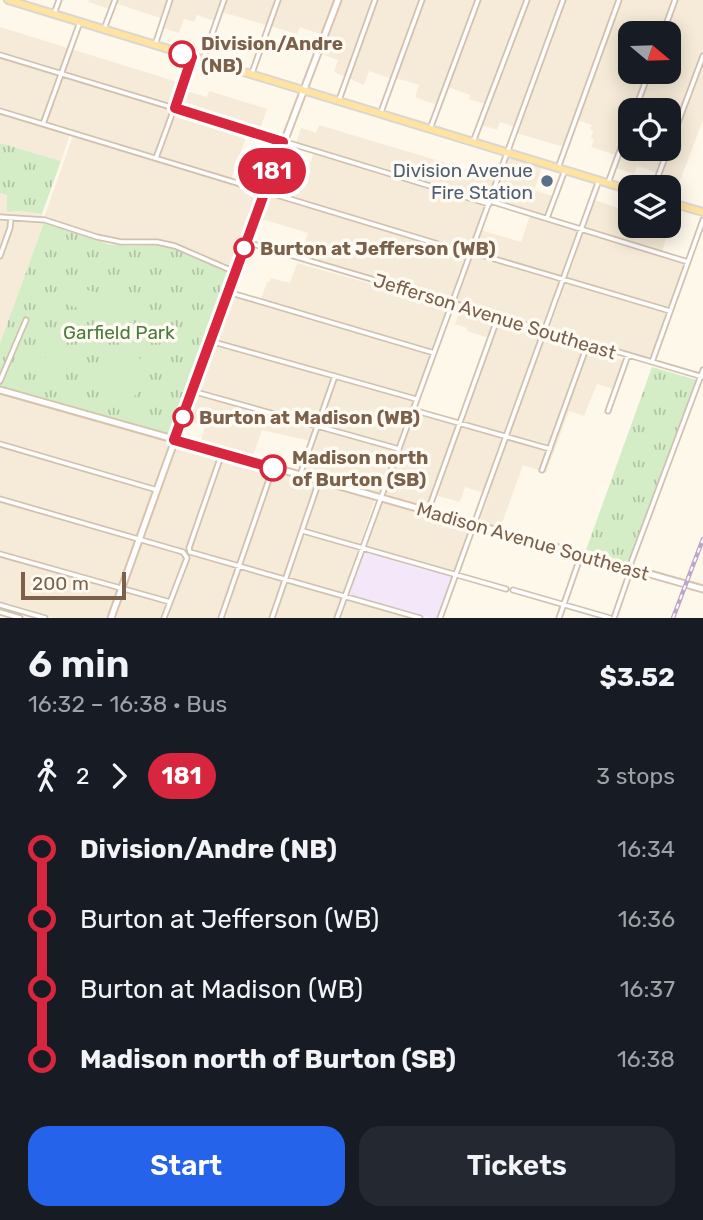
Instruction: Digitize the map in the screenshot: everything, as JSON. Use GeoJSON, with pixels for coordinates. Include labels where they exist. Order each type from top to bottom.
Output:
{"type":"FeatureCollection","features":[{"type":"Feature","properties":{"kind":"main road"},"geometry":{"type":"LineString","coordinates":[[10,0],[618,186]]}},
{"type":"Feature","properties":{"kind":"main road"},"geometry":{"type":"LineString","coordinates":[[681,206],[703,212]]}},
{"type":"Feature","properties":{"kind":"street"},"geometry":{"type":"LineString","coordinates":[[54,14],[59,0]]}},
{"type":"Feature","properties":{"kind":"street"},"geometry":{"type":"LineString","coordinates":[[104,29],[115,0]]}},
{"type":"Feature","properties":{"kind":"street"},"geometry":{"type":"LineString","coordinates":[[155,45],[170,0]]}},
{"type":"Feature","properties":{"kind":"street"},"geometry":{"type":"LineString","coordinates":[[203,60],[224,0]]}},
{"type":"Feature","properties":{"kind":"street"},"geometry":{"type":"LineString","coordinates":[[251,75],[278,0]]}},
{"type":"Feature","properties":{"kind":"street"},"geometry":{"type":"LineString","coordinates":[[111,618],[246,242],[338,0]]}},
{"type":"Feature","properties":{"kind":"street"},"geometry":{"type":"LineString","coordinates":[[339,102],[375,0]]}},
{"type":"Feature","properties":{"kind":"street"},"geometry":{"type":"LineString","coordinates":[[380,114],[422,0]]}},
{"type":"Feature","properties":{"kind":"street"},"geometry":{"type":"LineString","coordinates":[[430,129],[478,0]]}},
{"type":"Feature","properties":{"kind":"street"},"geometry":{"type":"LineString","coordinates":[[473,142],[527,0]]}},
{"type":"Feature","properties":{"kind":"street"},"geometry":{"type":"LineString","coordinates":[[337,618],[563,0]]}},
{"type":"Feature","properties":{"kind":"street"},"geometry":{"type":"LineString","coordinates":[[547,218],[619,0]]}},
{"type":"Feature","properties":{"kind":"street"},"geometry":{"type":"LineString","coordinates":[[667,21],[675,0]]}},
{"type":"Feature","properties":{"kind":"street"},"geometry":{"type":"LineString","coordinates":[[43,124],[80,22]]}},
{"type":"Feature","properties":{"kind":"street"},"geometry":{"type":"LineString","coordinates":[[0,55],[688,262]]}},
{"type":"Feature","properties":{"kind":"street"},"geometry":{"type":"LineString","coordinates":[[658,175],[703,56]]}},
{"type":"Feature","properties":{"kind":"street"},"geometry":{"type":"LineString","coordinates":[[156,158],[192,57]]}},
{"type":"Feature","properties":{"kind":"street"},"geometry":{"type":"LineString","coordinates":[[0,111],[670,311]]}},
{"type":"Feature","properties":{"kind":"street"},"geometry":{"type":"LineString","coordinates":[[608,183],[618,156]]}},
{"type":"Feature","properties":{"kind":"street"},"geometry":{"type":"LineString","coordinates":[[440,618],[599,180]]}},
{"type":"Feature","properties":{"kind":"street"},"geometry":{"type":"LineString","coordinates":[[0,218],[46,220],[121,242],[157,242],[175,246],[235,272]]}},
{"type":"Feature","properties":{"kind":"street"},"geometry":{"type":"LineString","coordinates":[[0,256],[11,218]]}},
{"type":"Feature","properties":{"kind":"street"},"geometry":{"type":"LineString","coordinates":[[652,362],[703,220]]}},
{"type":"Feature","properties":{"kind":"street","name":"Jefferson Avenue Southeast"},"geometry":{"type":"LineString","coordinates":[[246,242],[702,377]]}},
{"type":"Feature","properties":{"kind":"street"},"geometry":{"type":"LineString","coordinates":[[228,292],[434,353]]}},
{"type":"Feature","properties":{"kind":"street"},"geometry":{"type":"LineString","coordinates":[[428,511],[498,317]]}},
{"type":"Feature","properties":{"kind":"street"},"geometry":{"type":"LineString","coordinates":[[0,381],[26,320]]}},
{"type":"Feature","properties":{"kind":"street"},"geometry":{"type":"LineString","coordinates":[[210,341],[416,399]]}},
{"type":"Feature","properties":{"kind":"street"},"geometry":{"type":"LineString","coordinates":[[542,470],[588,344]]}},
{"type":"Feature","properties":{"kind":"street"},"geometry":{"type":"LineString","coordinates":[[608,411],[628,355]]}},
{"type":"Feature","properties":{"kind":"street"},"geometry":{"type":"LineString","coordinates":[[513,590],[612,618],[703,370]]}},
{"type":"Feature","properties":{"kind":"street"},"geometry":{"type":"LineString","coordinates":[[300,475],[335,376]]}},
{"type":"Feature","properties":{"kind":"street","name":"Madison Avenue Southeast"},"geometry":{"type":"LineString","coordinates":[[0,390],[703,589]]}},
{"type":"Feature","properties":{"kind":"street"},"geometry":{"type":"LineString","coordinates":[[192,391],[399,449]]}},
{"type":"Feature","properties":{"kind":"street"},"geometry":{"type":"LineString","coordinates":[[413,410],[550,449]]}},
{"type":"Feature","properties":{"kind":"street"},"geometry":{"type":"LineString","coordinates":[[0,444],[157,490]]}},
{"type":"Feature","properties":{"kind":"street"},"geometry":{"type":"LineString","coordinates":[[222,453],[191,551],[285,581],[420,618]]}},
{"type":"Feature","properties":{"kind":"street"},"geometry":{"type":"LineString","coordinates":[[221,618],[273,468]]}},
{"type":"Feature","properties":{"kind":"street"},"geometry":{"type":"LineString","coordinates":[[272,618],[319,481]]}},
{"type":"Feature","properties":{"kind":"street"},"geometry":{"type":"LineString","coordinates":[[0,499],[183,552],[187,558],[164,618]]}},
{"type":"Feature","properties":{"kind":"street"},"geometry":{"type":"LineString","coordinates":[[303,531],[506,589]]}},
{"type":"Feature","properties":{"kind":"street"},"geometry":{"type":"LineString","coordinates":[[0,554],[170,602]]}},
{"type":"Feature","properties":{"kind":"street"},"geometry":{"type":"LineString","coordinates":[[559,618],[581,555]]}},
{"type":"Feature","properties":{"kind":"street"},"geometry":{"type":"LineString","coordinates":[[0,605],[45,618]]}},
{"type":"Feature","properties":{"kind":"street"},"geometry":{"type":"LineString","coordinates":[[0,612],[20,618]]}},
{"type":"Feature","properties":{"kind":"shaded area"},"geometry":{"type":"Polygon","coordinates":[[[335,0],[323,35],[300,27],[297,34],[218,11],[214,21],[197,15],[194,22],[184,19],[179,33],[163,28],[166,20],[112,2],[109,9],[88,2],[335,0]]]}},
{"type":"Feature","properties":{"kind":"shaded area"},"geometry":{"type":"Polygon","coordinates":[[[342,0],[475,0],[437,105],[415,97],[419,85],[369,71],[364,85],[334,72],[338,60],[322,54],[342,0]]]}},
{"type":"Feature","properties":{"kind":"shaded area"},"geometry":{"type":"Polygon","coordinates":[[[480,0],[703,0],[703,120],[681,178],[681,175],[663,175],[637,166],[634,174],[616,168],[618,160],[681,161],[681,98],[618,98],[618,156],[591,147],[594,140],[591,138],[592,125],[574,119],[563,147],[517,133],[518,128],[500,122],[497,130],[482,125],[488,105],[469,99],[470,95],[448,87],[480,0]]]}},
{"type":"Feature","properties":{"kind":"shaded area"},"geometry":{"type":"Polygon","coordinates":[[[0,27],[181,83],[156,156],[0,108],[0,27]]]}},
{"type":"Feature","properties":{"kind":"shaded area"},"geometry":{"type":"Polygon","coordinates":[[[184,90],[207,97],[209,91],[267,109],[259,132],[249,129],[231,179],[160,157],[184,90]]]}},
{"type":"Feature","properties":{"kind":"shaded area"},"geometry":{"type":"Polygon","coordinates":[[[0,113],[70,134],[61,161],[0,143],[0,113]]]}},
{"type":"Feature","properties":{"kind":"shaded area"},"geometry":{"type":"Polygon","coordinates":[[[319,125],[496,178],[452,300],[301,255],[308,233],[259,218],[280,163],[306,175],[315,149],[296,143],[301,128],[316,133],[319,125]]]}},
{"type":"Feature","properties":{"kind":"shaded area"},"geometry":{"type":"Polygon","coordinates":[[[73,136],[259,192],[260,197],[233,269],[166,242],[112,239],[44,217],[73,136]]]}},
{"type":"Feature","properties":{"kind":"shaded area"},"geometry":{"type":"Polygon","coordinates":[[[509,157],[542,167],[534,190],[553,196],[546,215],[493,199],[509,157]]]}},
{"type":"Feature","properties":{"kind":"shaded area"},"geometry":{"type":"Polygon","coordinates":[[[0,193],[7,194],[7,212],[42,214],[44,223],[0,343],[0,193]]]}},
{"type":"Feature","properties":{"kind":"shaded area"},"geometry":{"type":"Polygon","coordinates":[[[595,200],[618,208],[618,238],[666,238],[661,255],[685,263],[650,358],[549,329],[595,200]]]}},
{"type":"Feature","properties":{"kind":"shaded area"},"geometry":{"type":"Polygon","coordinates":[[[530,215],[578,231],[543,328],[456,301],[481,230],[521,242],[530,215]]]}},
{"type":"Feature","properties":{"kind":"shaded area"},"geometry":{"type":"Polygon","coordinates":[[[297,263],[449,306],[378,494],[304,473],[315,442],[262,430],[252,458],[200,444],[205,426],[186,420],[231,294],[260,302],[271,278],[290,283],[297,263]]]}},
{"type":"Feature","properties":{"kind":"shaded area"},"geometry":{"type":"Polygon","coordinates":[[[461,309],[493,319],[488,338],[455,324],[461,309]]]}},
{"type":"Feature","properties":{"kind":"shaded area"},"geometry":{"type":"Polygon","coordinates":[[[499,323],[623,360],[613,389],[597,384],[584,416],[569,411],[546,473],[523,465],[501,526],[479,522],[489,495],[465,487],[460,502],[431,494],[426,507],[383,496],[414,414],[462,426],[499,323]]]}},
{"type":"Feature","properties":{"kind":"shaded area"},"geometry":{"type":"Polygon","coordinates":[[[0,392],[169,442],[108,618],[54,618],[0,603],[0,392]]]}},
{"type":"Feature","properties":{"kind":"shaded area"},"geometry":{"type":"Polygon","coordinates":[[[178,445],[375,499],[343,594],[147,539],[145,536],[178,445]]]}},
{"type":"Feature","properties":{"kind":"shaded area"},"geometry":{"type":"Polygon","coordinates":[[[381,501],[471,527],[454,571],[365,546],[381,501]]]}},
{"type":"Feature","properties":{"kind":"shaded area"},"geometry":{"type":"Polygon","coordinates":[[[142,544],[414,618],[116,618],[142,544]]]}},
{"type":"Feature","properties":{"kind":"shaded area"},"geometry":{"type":"Polygon","coordinates":[[[364,550],[452,576],[437,618],[349,595],[364,550]]]}},
{"type":"Feature","properties":{"kind":"green space"},"geometry":{"type":"Polygon","coordinates":[[[0,143],[61,161],[42,214],[7,212],[7,195],[0,193],[0,143]]]}},
{"type":"Feature","properties":{"kind":"green space","name":"Garfield Park"},"geometry":{"type":"Polygon","coordinates":[[[44,223],[108,244],[175,248],[234,272],[173,437],[0,387],[0,343],[44,223]]]}},
{"type":"Feature","properties":{"kind":"green space"},"geometry":{"type":"Polygon","coordinates":[[[73,286],[102,294],[109,288],[120,286],[132,295],[125,319],[68,305],[73,286]]]}},
{"type":"Feature","properties":{"kind":"green space"},"geometry":{"type":"Polygon","coordinates":[[[124,344],[138,355],[141,362],[142,376],[133,399],[102,381],[124,344]]]}},
{"type":"Feature","properties":{"kind":"green space"},"geometry":{"type":"Polygon","coordinates":[[[48,348],[66,353],[61,371],[43,366],[48,348]]]}},
{"type":"Feature","properties":{"kind":"green space"},"geometry":{"type":"Polygon","coordinates":[[[652,367],[697,380],[629,563],[586,550],[652,367]]]}},
{"type":"Feature","properties":{"kind":"railway"},"geometry":{"type":"LineString","coordinates":[[673,618],[703,539]]}},
{"type":"Feature","properties":{"kind":"bus line","name":"181"},"geometry":{"type":"LineString","coordinates":[[182,54],[192,57],[175,108],[283,142],[174,440],[273,468]]}},
{"type":"Feature","properties":{"kind":"place","name":"Division/Andre (NB)"},"geometry":{"type":"Point","coordinates":[182,54]}},
{"type":"Feature","properties":{"kind":"place","name":"Division Avenue Fire Station"},"geometry":{"type":"Point","coordinates":[547,181]}},
{"type":"Feature","properties":{"kind":"place","name":"Burton at Jefferson (WB)"},"geometry":{"type":"Point","coordinates":[244,248]}},
{"type":"Feature","properties":{"kind":"place","name":"Burton at Madison (WB)"},"geometry":{"type":"Point","coordinates":[183,417]}},
{"type":"Feature","properties":{"kind":"place","name":"Madison north of Burton (SB)"},"geometry":{"type":"Point","coordinates":[273,468]}}]}
